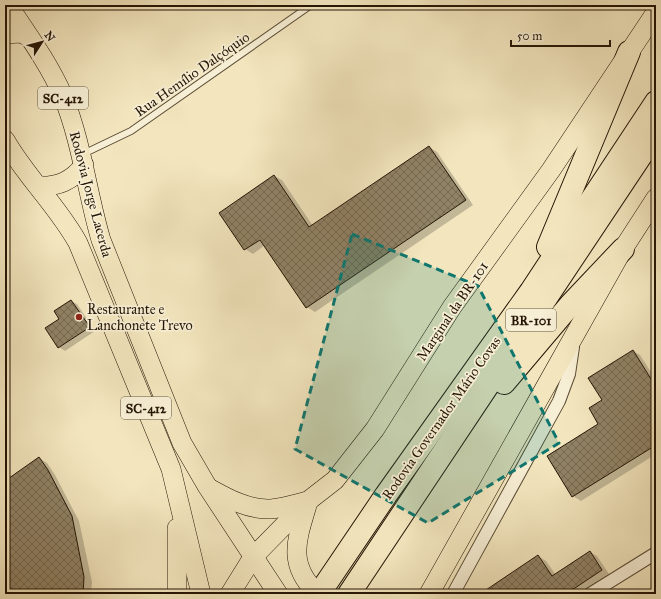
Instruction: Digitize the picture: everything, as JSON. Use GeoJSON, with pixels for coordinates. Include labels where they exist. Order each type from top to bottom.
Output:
{"type":"FeatureCollection","features":[{"type":"Feature","properties":{"kind":"highway"},"geometry":{"type":"LineString","coordinates":[[531,291],[629,52]]}},
{"type":"Feature","properties":{"kind":"highway","name":"Rodovia Governador Mário Covas"},"geometry":{"type":"LineString","coordinates":[[319,594],[386,495],[531,291],[656,102]]}},
{"type":"Feature","properties":{"kind":"highway","name":"Rodovia Governador Mário Covas"},"geometry":{"type":"LineString","coordinates":[[349,594],[656,132]]}},
{"type":"Feature","properties":{"kind":"highway"},"geometry":{"type":"LineString","coordinates":[[440,458],[570,305],[622,249]]}},
{"type":"Feature","properties":{"kind":"main road","name":"Rodovia Jorge Lacerda"},"geometry":{"type":"LineString","coordinates":[[8,5],[46,62],[63,97],[82,160],[93,214],[108,260],[180,438],[207,486],[278,594]]}},
{"type":"Feature","properties":{"kind":"main road","name":"Marginal da BR-101"},"geometry":{"type":"LineString","coordinates":[[230,594],[253,557],[308,501],[335,480],[375,429],[452,307],[551,170],[656,12]]}},
{"type":"Feature","properties":{"kind":"main road"},"geometry":{"type":"LineString","coordinates":[[5,34],[21,33],[29,37]]}},
{"type":"Feature","properties":{"kind":"main road","name":"Rodovia Jorge Lacerda"},"geometry":{"type":"LineString","coordinates":[[5,140],[15,157],[58,210],[78,243],[159,439],[176,487],[200,594]]}},
{"type":"Feature","properties":{"kind":"main road"},"geometry":{"type":"LineString","coordinates":[[38,186],[56,185],[64,182],[75,175],[82,160]]}},
{"type":"Feature","properties":{"kind":"main road"},"geometry":{"type":"LineString","coordinates":[[429,594],[622,249],[656,198]]}},
{"type":"Feature","properties":{"kind":"main road"},"geometry":{"type":"LineString","coordinates":[[207,486],[226,498],[246,505],[271,509],[308,501],[296,542],[296,559],[302,574],[319,594]]}},
{"type":"Feature","properties":{"kind":"main road"},"geometry":{"type":"LineString","coordinates":[[176,487],[178,566],[177,594]]}},
{"type":"Feature","properties":{"kind":"street"},"geometry":{"type":"LineString","coordinates":[[452,594],[559,401],[569,374],[574,335]]}},
{"type":"Feature","properties":{"kind":"street"},"geometry":{"type":"LineString","coordinates":[[590,594],[656,553]]}},
{"type":"Feature","properties":{"kind":"lane","name":"Rua Hemílio Dalçóquio"},"geometry":{"type":"LineString","coordinates":[[82,160],[131,131],[311,5]]}},
{"type":"Feature","properties":{"kind":"highlighted area"},"geometry":{"type":"Polygon","coordinates":[[[352,234],[478,286],[559,443],[428,523],[295,449],[352,234]]]}},
{"type":"Feature","properties":{"kind":"building"},"geometry":{"type":"Polygon","coordinates":[[[429,146],[466,200],[306,308],[260,240],[244,250],[219,213],[274,175],[309,227],[429,146]]]}},
{"type":"Feature","properties":{"kind":"building"},"geometry":{"type":"Polygon","coordinates":[[[71,300],[90,327],[58,348],[45,328],[59,319],[54,311],[71,300]]]}},
{"type":"Feature","properties":{"kind":"building"},"geometry":{"type":"Polygon","coordinates":[[[633,350],[656,387],[656,445],[572,497],[547,456],[598,424],[589,408],[602,400],[588,378],[633,350]]]}},
{"type":"Feature","properties":{"kind":"building"},"geometry":{"type":"Polygon","coordinates":[[[39,457],[48,470],[72,516],[84,577],[83,594],[5,594],[5,481],[39,457]]]}},
{"type":"Feature","properties":{"kind":"building"},"geometry":{"type":"Polygon","coordinates":[[[590,551],[602,570],[566,594],[480,594],[538,555],[552,576],[590,551]]]}},
{"type":"Feature","properties":{"kind":"place","name":"Restaurante e Lanchonete Trevo"},"geometry":{"type":"Point","coordinates":[79,317]}}]}
